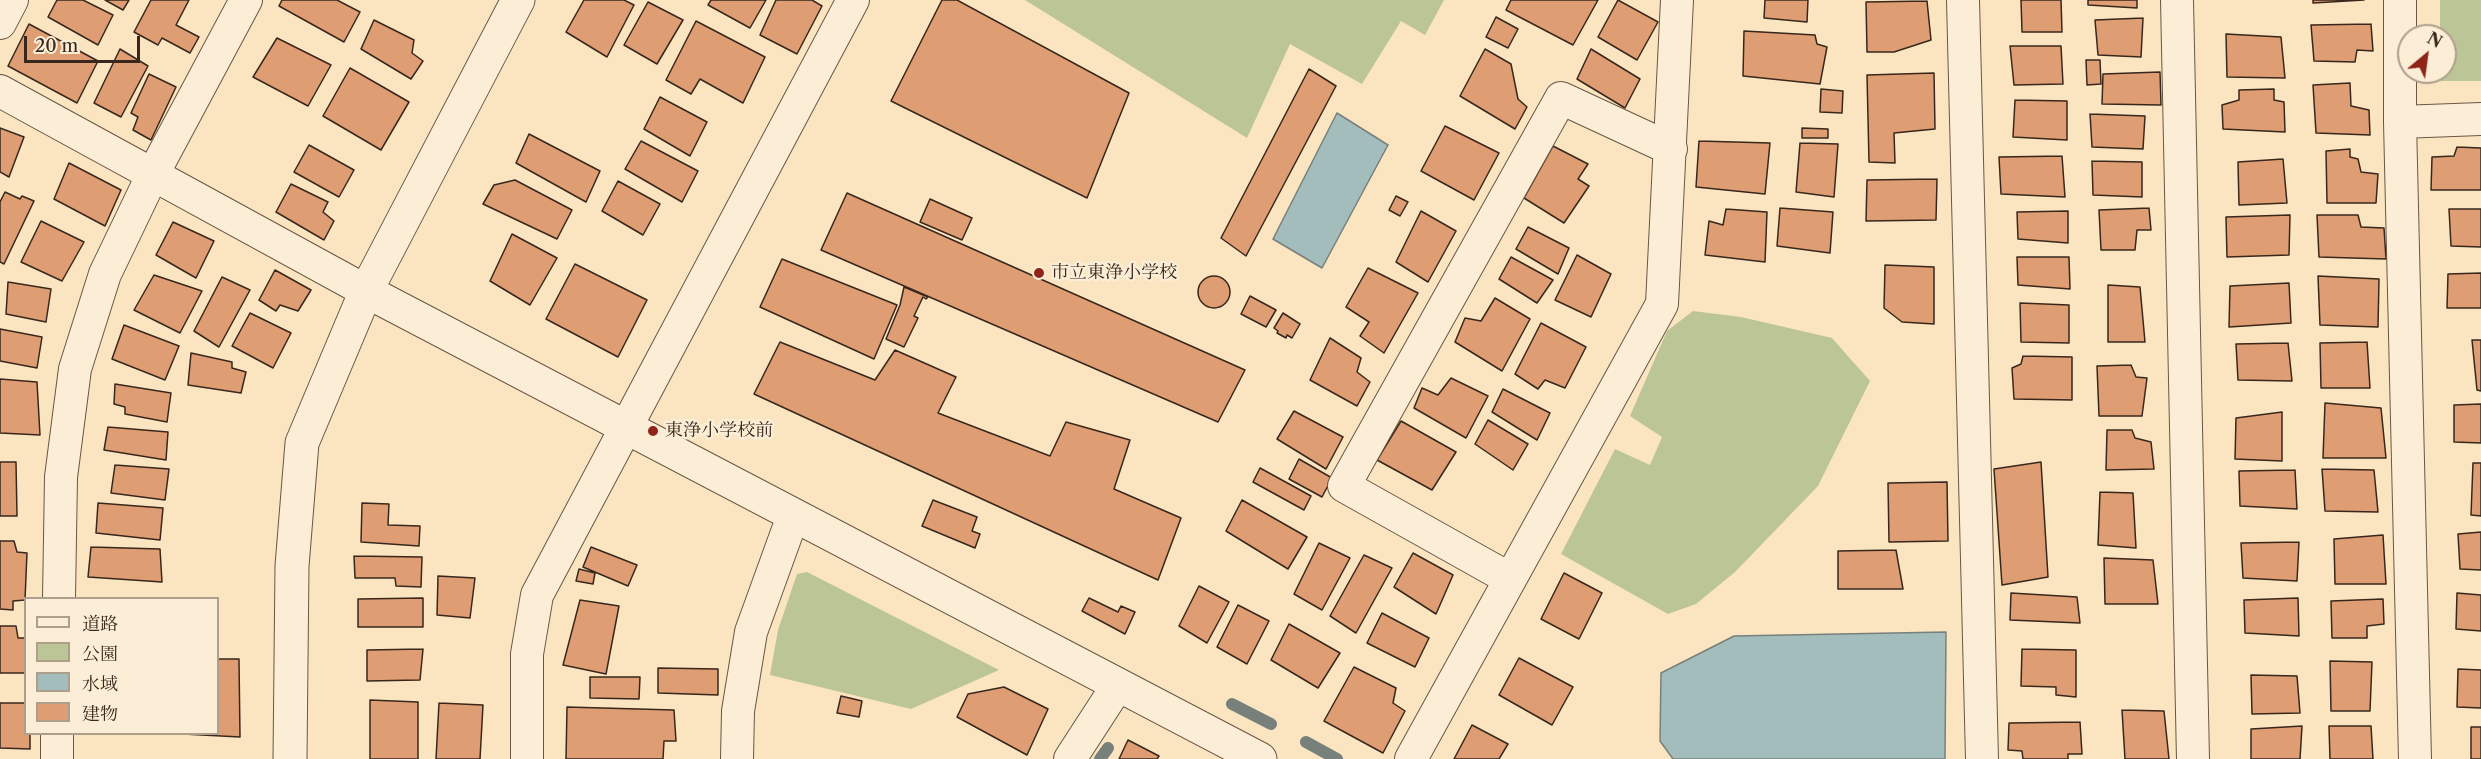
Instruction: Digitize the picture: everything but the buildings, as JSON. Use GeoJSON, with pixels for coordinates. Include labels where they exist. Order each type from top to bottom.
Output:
{"type":"FeatureCollection","features":[{"type":"Feature","properties":{"kind":"street"},"geometry":{"type":"LineString","coordinates":[[0,23],[12,0]]}},
{"type":"Feature","properties":{"kind":"street"},"geometry":{"type":"LineString","coordinates":[[59,597],[61,477],[75,369],[105,274],[153,174],[246,0]]}},
{"type":"Feature","properties":{"kind":"street"},"geometry":{"type":"LineString","coordinates":[[290,759],[292,566],[302,443],[366,291],[518,0]]}},
{"type":"Feature","properties":{"kind":"street"},"geometry":{"type":"LineString","coordinates":[[527,759],[527,654],[537,595],[853,0]]}},
{"type":"Feature","properties":{"kind":"street"},"geometry":{"type":"LineString","coordinates":[[1410,759],[1662,304],[1677,0]]}},
{"type":"Feature","properties":{"kind":"street"},"geometry":{"type":"LineString","coordinates":[[1963,0],[1982,759]]}},
{"type":"Feature","properties":{"kind":"street"},"geometry":{"type":"LineString","coordinates":[[2177,0],[2193,759]]}},
{"type":"Feature","properties":{"kind":"street"},"geometry":{"type":"LineString","coordinates":[[2400,0],[2400,122],[2415,759]]}},
{"type":"Feature","properties":{"kind":"street"},"geometry":{"type":"LineString","coordinates":[[0,91],[366,291],[1260,759]]}},
{"type":"Feature","properties":{"kind":"street"},"geometry":{"type":"LineString","coordinates":[[1510,579],[1344,486],[1561,98],[1671,149]]}},
{"type":"Feature","properties":{"kind":"street"},"geometry":{"type":"LineString","coordinates":[[2400,122],[2481,119]]}},
{"type":"Feature","properties":{"kind":"street"},"geometry":{"type":"LineString","coordinates":[[737,759],[738,711],[751,632],[793,516]]}},
{"type":"Feature","properties":{"kind":"street"},"geometry":{"type":"LineString","coordinates":[[1070,759],[1118,685]]}},
{"type":"Feature","properties":{"kind":"street"},"geometry":{"type":"LineString","coordinates":[[57,735],[57,759]]}},
{"type":"Feature","properties":{"kind":"green space"},"geometry":{"type":"Polygon","coordinates":[[[1025,0],[1444,0],[1425,35],[1401,21],[1362,84],[1290,44],[1247,138],[1025,0]]]}},
{"type":"Feature","properties":{"kind":"green space"},"geometry":{"type":"Polygon","coordinates":[[[2440,0],[2481,0],[2481,81],[2457,81],[2457,24],[2440,24],[2440,0]]]}},
{"type":"Feature","properties":{"kind":"green space"},"geometry":{"type":"Polygon","coordinates":[[[1693,311],[1741,317],[1832,338],[1870,381],[1818,486],[1735,572],[1696,604],[1668,614],[1561,554],[1615,449],[1650,465],[1662,437],[1630,416],[1667,331],[1693,311]]]}},
{"type":"Feature","properties":{"kind":"green space"},"geometry":{"type":"Polygon","coordinates":[[[807,572],[999,670],[911,709],[770,675],[778,630],[797,574],[807,572]]]}},
{"type":"Feature","properties":{"kind":"water"},"geometry":{"type":"Polygon","coordinates":[[[1337,113],[1388,145],[1322,268],[1273,239],[1337,113]]]}},
{"type":"Feature","properties":{"kind":"water"},"geometry":{"type":"Polygon","coordinates":[[[1946,632],[1945,759],[1673,759],[1660,741],[1661,673],[1734,636],[1946,632]]]}},
{"type":"Feature","properties":{"kind":"waterway"},"geometry":{"type":"LineString","coordinates":[[1232,704],[1271,724]]}},
{"type":"Feature","properties":{"kind":"waterway"},"geometry":{"type":"LineString","coordinates":[[1306,742],[1337,759]]}},
{"type":"Feature","properties":{"kind":"waterway"},"geometry":{"type":"LineString","coordinates":[[1100,759],[1108,748]]}},
{"type":"Feature","properties":{"kind":"place","name":"市立東浄小学校"},"geometry":{"type":"Point","coordinates":[1039,273]}},
{"type":"Feature","properties":{"kind":"place","name":"東浄小学校前"},"geometry":{"type":"Point","coordinates":[653,431]}}]}
